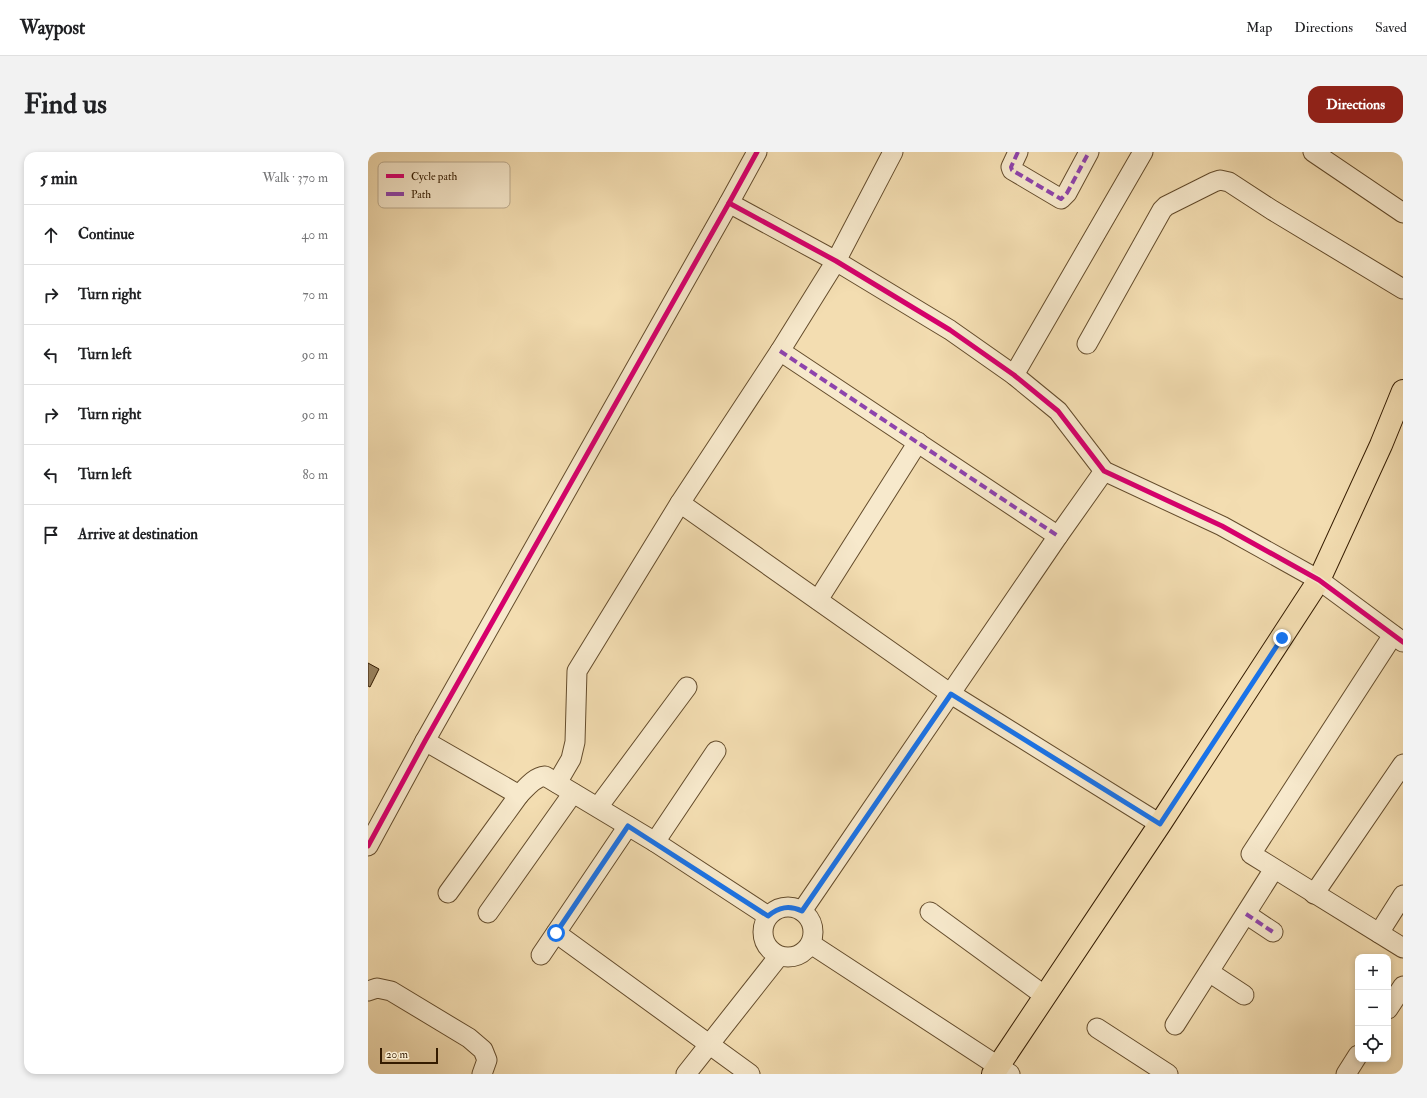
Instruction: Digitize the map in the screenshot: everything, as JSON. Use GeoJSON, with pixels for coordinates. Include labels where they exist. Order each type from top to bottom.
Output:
{"type":"FeatureCollection","features":[{"type":"Feature","properties":{"kind":"main road"},"geometry":{"type":"LineString","coordinates":[[1000,1071],[1045,996],[1320,580],[1382,445],[1403,390]]}},
{"type":"Feature","properties":{"kind":"street"},"geometry":{"type":"LineString","coordinates":[[368,846],[424,741],[729,203],[756,152]]}},
{"type":"Feature","properties":{"kind":"street"},"geometry":{"type":"LineString","coordinates":[[557,783],[571,759],[575,742],[577,671],[680,503],[780,351],[836,261],[893,152]]}},
{"type":"Feature","properties":{"kind":"street"},"geometry":{"type":"LineString","coordinates":[[1018,152],[1011,167],[1012,170],[1061,199],[1067,193],[1089,152]]}},
{"type":"Feature","properties":{"kind":"street"},"geometry":{"type":"LineString","coordinates":[[1014,375],[1143,152]]}},
{"type":"Feature","properties":{"kind":"street"},"geometry":{"type":"LineString","coordinates":[[1313,152],[1403,213]]}},
{"type":"Feature","properties":{"kind":"street"},"geometry":{"type":"LineString","coordinates":[[1087,344],[1162,210],[1166,206],[1220,180],[1229,182],[1272,210],[1403,288]]}},
{"type":"Feature","properties":{"kind":"street"},"geometry":{"type":"LineString","coordinates":[[729,203],[836,261],[950,330],[1014,375],[1058,411],[1104,471],[1222,526],[1320,580],[1398,639],[1251,854],[1403,948]]}},
{"type":"Feature","properties":{"kind":"street"},"geometry":{"type":"LineString","coordinates":[[780,351],[1058,536]]}},
{"type":"Feature","properties":{"kind":"street"},"geometry":{"type":"LineString","coordinates":[[818,600],[918,442]]}},
{"type":"Feature","properties":{"kind":"street"},"geometry":{"type":"LineString","coordinates":[[802,911],[1104,471]]}},
{"type":"Feature","properties":{"kind":"street"},"geometry":{"type":"LineString","coordinates":[[680,503],[951,694],[1160,824]]}},
{"type":"Feature","properties":{"kind":"street"},"geometry":{"type":"LineString","coordinates":[[598,808],[687,687]]}},
{"type":"Feature","properties":{"kind":"street"},"geometry":{"type":"LineString","coordinates":[[424,741],[519,795]]}},
{"type":"Feature","properties":{"kind":"street"},"geometry":{"type":"LineString","coordinates":[[655,842],[716,751]]}},
{"type":"Feature","properties":{"kind":"street"},"geometry":{"type":"LineString","coordinates":[[1314,894],[1403,764]]}},
{"type":"Feature","properties":{"kind":"street"},"geometry":{"type":"LineString","coordinates":[[448,893],[519,795],[534,780],[541,776],[545,776],[655,842],[768,916]]}},
{"type":"Feature","properties":{"kind":"street"},"geometry":{"type":"LineString","coordinates":[[488,913],[573,793]]}},
{"type":"Feature","properties":{"kind":"street"},"geometry":{"type":"LineString","coordinates":[[541,954],[628,826]]}},
{"type":"Feature","properties":{"kind":"street"},"geometry":{"type":"LineString","coordinates":[[1175,1025],[1274,869]]}},
{"type":"Feature","properties":{"kind":"street"},"geometry":{"type":"LineString","coordinates":[[1379,933],[1403,895]]}},
{"type":"Feature","properties":{"kind":"street"},"geometry":{"type":"LineString","coordinates":[[788,907],[802,911],[811,922],[813,929],[811,944],[800,954],[794,957],[779,956],[772,952],[767,946],[763,931],[764,923],[768,916],[781,908],[788,907]]}},
{"type":"Feature","properties":{"kind":"street"},"geometry":{"type":"LineString","coordinates":[[930,912],[1045,996]]}},
{"type":"Feature","properties":{"kind":"street"},"geometry":{"type":"LineString","coordinates":[[1246,914],[1273,932]]}},
{"type":"Feature","properties":{"kind":"street"},"geometry":{"type":"LineString","coordinates":[[556,933],[750,1074]]}},
{"type":"Feature","properties":{"kind":"street"},"geometry":{"type":"LineString","coordinates":[[811,944],[1000,1071]]}},
{"type":"Feature","properties":{"kind":"street"},"geometry":{"type":"LineString","coordinates":[[686,1074],[779,956]]}},
{"type":"Feature","properties":{"kind":"street"},"geometry":{"type":"LineString","coordinates":[[1209,972],[1244,995]]}},
{"type":"Feature","properties":{"kind":"street"},"geometry":{"type":"LineString","coordinates":[[1391,1004],[1403,986]]}},
{"type":"Feature","properties":{"kind":"street"},"geometry":{"type":"LineString","coordinates":[[368,991],[377,988],[391,991],[469,1038],[483,1050],[487,1060],[482,1074]]}},
{"type":"Feature","properties":{"kind":"street"},"geometry":{"type":"LineString","coordinates":[[1097,1028],[1168,1074]]}},
{"type":"Feature","properties":{"kind":"street"},"geometry":{"type":"LineString","coordinates":[[1346,1074],[1355,1060]]}},
{"type":"Feature","properties":{"kind":"building"},"geometry":{"type":"Polygon","coordinates":[[[368,663],[379,669],[370,687],[368,686],[368,663]]]}},
{"type":"Feature","properties":{"kind":"marked path"},"geometry":{"type":"LineString","coordinates":[[1018,152],[1011,167],[1012,170],[1061,199],[1067,193],[1089,152]]}},
{"type":"Feature","properties":{"kind":"marked path"},"geometry":{"type":"LineString","coordinates":[[780,351],[1058,536]]}},
{"type":"Feature","properties":{"kind":"marked path"},"geometry":{"type":"LineString","coordinates":[[1246,914],[1273,932]]}},
{"type":"Feature","properties":{"kind":"cycle path"},"geometry":{"type":"LineString","coordinates":[[368,846],[425,741],[757,152]]}},
{"type":"Feature","properties":{"kind":"cycle path"},"geometry":{"type":"LineString","coordinates":[[729,203],[836,261],[950,330],[1014,375],[1058,411],[1104,471],[1222,526],[1319,580],[1403,642]]}},
{"type":"Feature","properties":{"kind":"route"},"geometry":{"type":"LineString","coordinates":[[556,933],[628,826],[768,916],[781,908],[788,907],[802,911],[951,694],[1160,824],[1282,638]]}}]}
